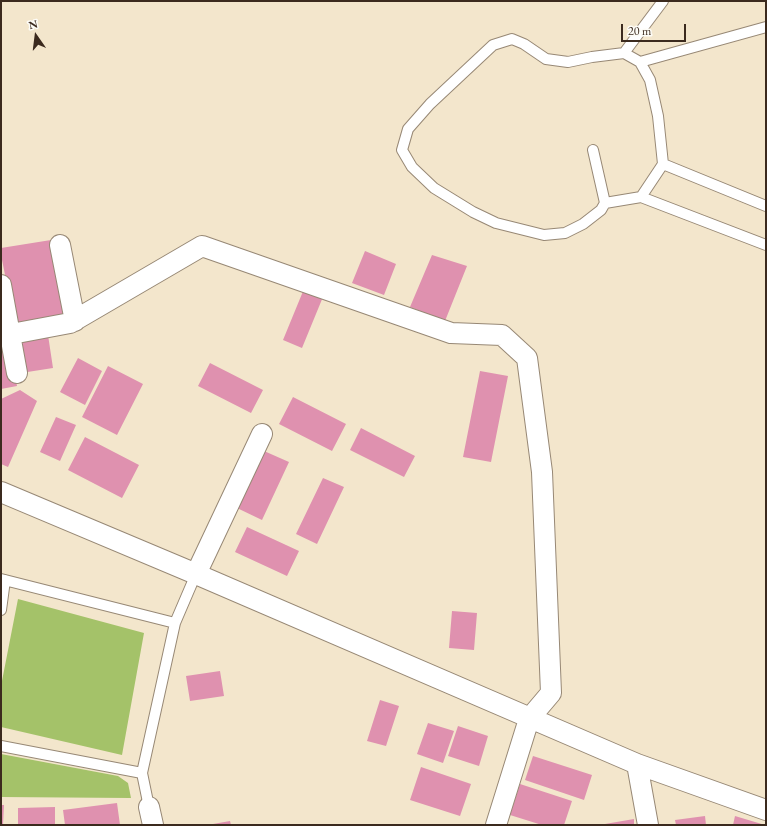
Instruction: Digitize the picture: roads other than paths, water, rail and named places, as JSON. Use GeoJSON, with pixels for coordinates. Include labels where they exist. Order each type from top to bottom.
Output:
{"type":"FeatureCollection","features":[{"type":"Feature","properties":{"kind":"street"},"geometry":{"type":"LineString","coordinates":[[60,245],[75,321]]}},
{"type":"Feature","properties":{"kind":"street"},"geometry":{"type":"LineString","coordinates":[[6,335],[75,321],[202,246],[451,333],[502,334],[527,358],[542,472],[551,692],[529,719],[496,825]]}},
{"type":"Feature","properties":{"kind":"street"},"geometry":{"type":"LineString","coordinates":[[1,284],[6,335],[17,373]]}},
{"type":"Feature","properties":{"kind":"street"},"geometry":{"type":"LineString","coordinates":[[196,574],[262,434]]}},
{"type":"Feature","properties":{"kind":"street"},"geometry":{"type":"LineString","coordinates":[[1,492],[196,574],[529,719],[637,764],[766,810]]}},
{"type":"Feature","properties":{"kind":"street"},"geometry":{"type":"LineString","coordinates":[[637,764],[648,825]]}},
{"type":"Feature","properties":{"kind":"lane"},"geometry":{"type":"LineString","coordinates":[[624,53],[663,1]]}},
{"type":"Feature","properties":{"kind":"lane"},"geometry":{"type":"LineString","coordinates":[[640,62],[766,27]]}},
{"type":"Feature","properties":{"kind":"lane"},"geometry":{"type":"LineString","coordinates":[[593,150],[605,203],[601,210],[583,224],[565,233],[544,235],[496,223],[473,212],[434,188],[412,166],[402,150],[408,129],[430,104],[493,45],[512,39],[524,44],[546,59],[568,62],[592,56],[624,53],[640,62],[650,80],[658,116],[663,164],[641,198]]}},
{"type":"Feature","properties":{"kind":"lane"},"geometry":{"type":"LineString","coordinates":[[663,164],[766,206]]}},
{"type":"Feature","properties":{"kind":"lane"},"geometry":{"type":"LineString","coordinates":[[605,203],[641,198],[766,245]]}},
{"type":"Feature","properties":{"kind":"lane"},"geometry":{"type":"LineString","coordinates":[[151,816],[142,773],[175,623],[196,574]]}},
{"type":"Feature","properties":{"kind":"lane"},"geometry":{"type":"LineString","coordinates":[[1,610],[3,580],[175,623]]}},
{"type":"Feature","properties":{"kind":"lane"},"geometry":{"type":"LineString","coordinates":[[1,746],[142,773]]}}]}
